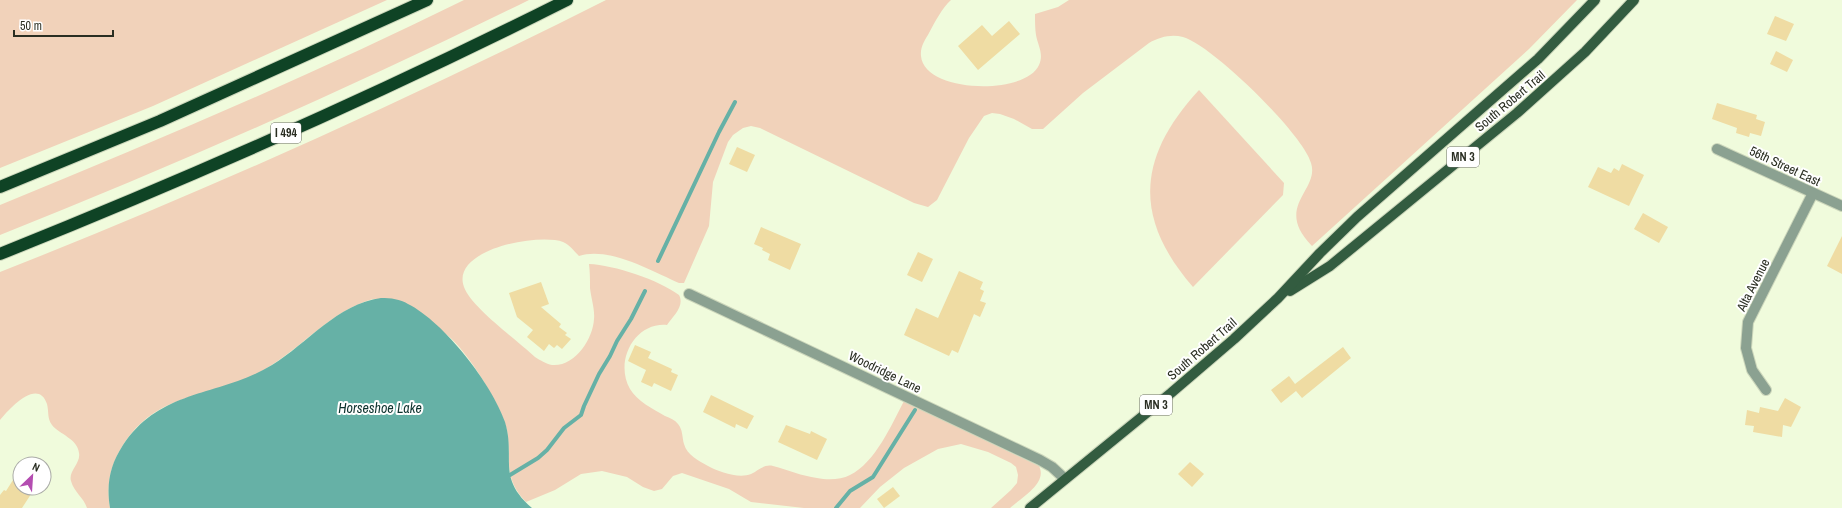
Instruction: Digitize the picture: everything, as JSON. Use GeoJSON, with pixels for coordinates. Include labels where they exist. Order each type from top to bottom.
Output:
{"type":"FeatureCollection","features":[{"type":"Feature","properties":{"kind":"highway"},"geometry":{"type":"LineString","coordinates":[[0,187],[160,121],[349,37],[427,0]]}},
{"type":"Feature","properties":{"kind":"highway","name":"I 494"},"geometry":{"type":"LineString","coordinates":[[0,254],[163,187],[274,138],[457,54],[567,0]]}},
{"type":"Feature","properties":{"kind":"main road","name":"South Robert Trail"},"geometry":{"type":"LineString","coordinates":[[1030,508],[1171,393],[1278,298],[1320,253],[1357,218],[1538,59],[1595,0]]}},
{"type":"Feature","properties":{"kind":"main road","name":"South Robert Trail"},"geometry":{"type":"LineString","coordinates":[[1278,298],[1330,266],[1517,113],[1585,52],[1634,0]]}},
{"type":"Feature","properties":{"kind":"street","name":"56th Street East"},"geometry":{"type":"LineString","coordinates":[[1717,149],[1842,206]]}},
{"type":"Feature","properties":{"kind":"street","name":"Alta Avenue"},"geometry":{"type":"LineString","coordinates":[[1766,390],[1752,370],[1746,348],[1748,322],[1814,193]]}},
{"type":"Feature","properties":{"kind":"street","name":"Woodridge Lane"},"geometry":{"type":"LineString","coordinates":[[689,294],[1040,460],[1066,479]]}},
{"type":"Feature","properties":{"kind":"shaded area"},"geometry":{"type":"Polygon","coordinates":[[[0,0],[387,0],[153,106],[0,168],[0,0]]]}},
{"type":"Feature","properties":{"kind":"shaded area"},"geometry":{"type":"Polygon","coordinates":[[[464,0],[529,0],[399,63],[267,123],[0,235],[0,205],[234,107],[349,55],[464,0]]]}},
{"type":"Feature","properties":{"kind":"shaded area"},"geometry":{"type":"Polygon","coordinates":[[[606,0],[951,0],[936,20],[924,41],[921,56],[926,68],[939,77],[956,83],[976,86],[996,86],[1015,82],[1030,75],[1039,65],[1041,57],[1036,33],[1035,14],[1058,7],[1069,0],[1577,0],[1529,49],[1312,246],[1301,232],[1297,220],[1297,210],[1300,200],[1312,173],[1311,163],[1292,132],[1255,92],[1214,56],[1183,37],[1170,36],[1157,39],[1149,43],[1083,93],[1043,129],[1032,129],[1014,119],[1000,114],[992,113],[984,116],[969,138],[937,200],[928,207],[914,203],[760,128],[751,126],[743,128],[733,135],[728,142],[713,182],[709,226],[684,283],[679,283],[630,261],[616,257],[603,254],[579,256],[570,246],[565,243],[551,240],[517,242],[499,247],[483,254],[470,263],[463,274],[464,287],[468,295],[485,314],[535,357],[552,365],[560,364],[575,357],[586,343],[593,327],[594,315],[590,288],[589,264],[611,267],[636,274],[660,284],[679,295],[679,307],[667,325],[656,326],[645,330],[630,345],[626,356],[626,378],[630,389],[641,401],[650,408],[672,419],[680,426],[683,441],[688,451],[708,466],[729,474],[741,476],[751,474],[764,467],[773,466],[821,479],[846,477],[859,469],[875,452],[904,401],[1039,466],[1041,472],[1037,484],[1010,508],[991,508],[1017,483],[1018,475],[1016,467],[988,452],[961,444],[938,449],[904,468],[880,487],[860,508],[804,508],[751,502],[729,489],[682,473],[673,476],[662,489],[654,491],[643,487],[627,477],[602,471],[581,474],[555,490],[526,502],[518,493],[511,476],[509,468],[507,430],[504,420],[483,380],[464,353],[447,335],[373,299],[343,312],[289,353],[262,371],[224,387],[169,405],[153,414],[137,427],[123,445],[115,460],[109,483],[110,508],[87,508],[84,501],[74,488],[71,481],[71,474],[79,457],[78,448],[72,440],[52,425],[50,422],[47,404],[43,396],[31,394],[16,403],[0,420],[0,272],[230,177],[382,109],[606,0]]]}},
{"type":"Feature","properties":{"kind":"shaded area"},"geometry":{"type":"Polygon","coordinates":[[[1199,90],[1284,183],[1283,195],[1193,287],[1173,261],[1160,237],[1152,212],[1150,188],[1154,164],[1163,139],[1178,115],[1199,90]]]}},
{"type":"Feature","properties":{"kind":"water","name":"Horseshoe Lake"},"geometry":{"type":"Polygon","coordinates":[[[381,298],[402,301],[422,313],[451,339],[478,373],[499,407],[505,422],[509,446],[509,467],[514,487],[532,508],[110,508],[109,483],[115,460],[123,445],[138,427],[155,413],[173,403],[232,383],[272,365],[337,316],[350,308],[381,298]]]}},
{"type":"Feature","properties":{"kind":"building"},"geometry":{"type":"Polygon","coordinates":[[[1775,16],[1794,24],[1786,41],[1767,34],[1775,16]]]}},
{"type":"Feature","properties":{"kind":"building"},"geometry":{"type":"Polygon","coordinates":[[[1009,21],[1020,34],[978,70],[958,46],[982,25],[992,36],[1009,21]]]}},
{"type":"Feature","properties":{"kind":"building"},"geometry":{"type":"Polygon","coordinates":[[[1776,51],[1793,60],[1787,72],[1770,64],[1776,51]]]}},
{"type":"Feature","properties":{"kind":"building"},"geometry":{"type":"Polygon","coordinates":[[[1717,103],[1757,115],[1756,119],[1765,122],[1761,136],[1750,133],[1749,137],[1736,133],[1737,128],[1712,119],[1717,103]]]}},
{"type":"Feature","properties":{"kind":"building"},"geometry":{"type":"Polygon","coordinates":[[[737,147],[755,155],[747,172],[729,164],[737,147]]]}},
{"type":"Feature","properties":{"kind":"building"},"geometry":{"type":"Polygon","coordinates":[[[1622,164],[1644,175],[1629,206],[1588,187],[1598,167],[1611,173],[1614,168],[1619,171],[1622,164]]]}},
{"type":"Feature","properties":{"kind":"building"},"geometry":{"type":"Polygon","coordinates":[[[1643,213],[1668,227],[1659,243],[1634,229],[1643,213]]]}},
{"type":"Feature","properties":{"kind":"building"},"geometry":{"type":"Polygon","coordinates":[[[761,227],[801,244],[790,270],[768,260],[770,254],[762,250],[763,248],[754,244],[761,227]]]}},
{"type":"Feature","properties":{"kind":"building"},"geometry":{"type":"Polygon","coordinates":[[[1842,236],[1842,274],[1827,266],[1842,236]]]}},
{"type":"Feature","properties":{"kind":"building"},"geometry":{"type":"Polygon","coordinates":[[[918,252],[933,259],[922,282],[907,275],[918,252]]]}},
{"type":"Feature","properties":{"kind":"building"},"geometry":{"type":"Polygon","coordinates":[[[959,271],[983,282],[980,289],[984,291],[980,301],[986,303],[980,317],[974,314],[958,353],[952,350],[949,356],[904,335],[916,308],[938,318],[959,271]]]}},
{"type":"Feature","properties":{"kind":"building"},"geometry":{"type":"Polygon","coordinates":[[[541,282],[549,304],[541,307],[561,324],[559,327],[567,333],[565,335],[571,339],[562,349],[557,345],[554,348],[549,344],[544,351],[527,337],[533,330],[517,317],[509,293],[541,282]]]}},
{"type":"Feature","properties":{"kind":"building"},"geometry":{"type":"Polygon","coordinates":[[[635,345],[651,352],[648,358],[672,369],[671,372],[678,375],[671,391],[654,383],[652,387],[641,382],[646,370],[628,361],[635,345]]]}},
{"type":"Feature","properties":{"kind":"building"},"geometry":{"type":"Polygon","coordinates":[[[1343,347],[1351,358],[1302,398],[1296,391],[1281,403],[1271,390],[1289,376],[1295,384],[1343,347]]]}},
{"type":"Feature","properties":{"kind":"building"},"geometry":{"type":"Polygon","coordinates":[[[711,395],[754,416],[747,429],[736,424],[735,428],[703,412],[711,395]]]}},
{"type":"Feature","properties":{"kind":"building"},"geometry":{"type":"Polygon","coordinates":[[[1785,398],[1801,407],[1791,427],[1783,425],[1782,437],[1753,432],[1754,426],[1745,425],[1747,410],[1759,413],[1760,407],[1778,411],[1785,398]]]}},
{"type":"Feature","properties":{"kind":"building"},"geometry":{"type":"Polygon","coordinates":[[[786,425],[810,434],[811,431],[827,439],[817,460],[778,442],[786,425]]]}},
{"type":"Feature","properties":{"kind":"building"},"geometry":{"type":"Polygon","coordinates":[[[1190,462],[1204,474],[1192,487],[1178,474],[1190,462]]]}},
{"type":"Feature","properties":{"kind":"building"},"geometry":{"type":"Polygon","coordinates":[[[12,482],[12,496],[30,496],[22,508],[0,508],[0,495],[4,490],[6,491],[12,482]]]}},
{"type":"Feature","properties":{"kind":"building"},"geometry":{"type":"Polygon","coordinates":[[[893,487],[900,496],[884,508],[877,499],[893,487]]]}},
{"type":"Feature","properties":{"kind":"waterway"},"geometry":{"type":"LineString","coordinates":[[658,261],[719,132],[735,102]]}},
{"type":"Feature","properties":{"kind":"waterway"},"geometry":{"type":"LineString","coordinates":[[510,475],[538,458],[547,450],[564,428],[581,415],[599,374],[631,319],[645,291]]}},
{"type":"Feature","properties":{"kind":"waterway"},"geometry":{"type":"LineString","coordinates":[[836,508],[850,491],[873,477],[915,410]]}}]}
